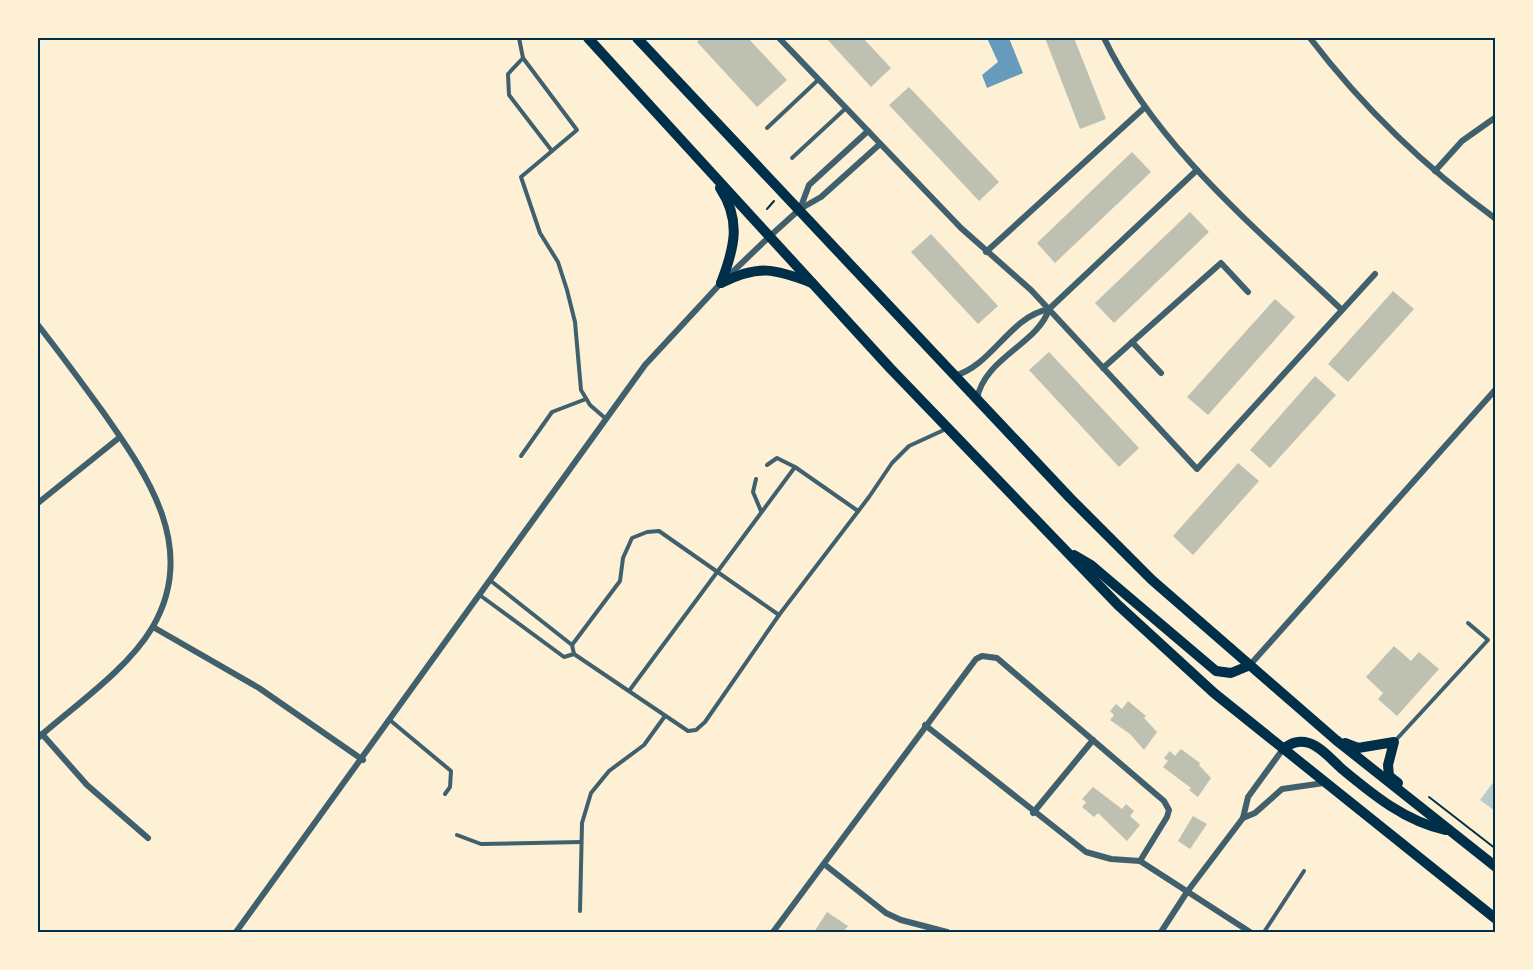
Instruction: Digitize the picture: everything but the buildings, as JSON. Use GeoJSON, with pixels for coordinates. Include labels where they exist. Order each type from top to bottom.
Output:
{"type":"FeatureCollection","features":[{"type":"Feature","properties":{"kind":"main road"},"geometry":{"type":"LineString","coordinates":[[588,38],[947,428],[1118,605],[1214,693],[1496,920]]}},
{"type":"Feature","properties":{"kind":"main road"},"geometry":{"type":"LineString","coordinates":[[637,38],[800,209],[954,376],[1152,580],[1248,666],[1336,740],[1496,867]]}},
{"type":"Feature","properties":{"kind":"main road"},"geometry":{"type":"LineString","coordinates":[[703,163],[724,194],[732,215],[733,251],[721,283]]}},
{"type":"Feature","properties":{"kind":"main road"},"geometry":{"type":"LineString","coordinates":[[721,283],[741,273],[764,269],[780,270],[814,284]]}},
{"type":"Feature","properties":{"kind":"main road"},"geometry":{"type":"LineString","coordinates":[[1061,547],[1091,565],[1216,671],[1231,674],[1248,666]]}},
{"type":"Feature","properties":{"kind":"main road"},"geometry":{"type":"LineString","coordinates":[[1336,740],[1358,748],[1394,742],[1388,765],[1389,776],[1432,811],[1449,831]]}},
{"type":"Feature","properties":{"kind":"main road"},"geometry":{"type":"LineString","coordinates":[[1283,749],[1299,741],[1311,743],[1365,789],[1428,827],[1449,831]]}},
{"type":"Feature","properties":{"kind":"street"},"geometry":{"type":"LineString","coordinates":[[779,38],[986,252],[1013,273],[1049,309],[1197,469],[1375,274]]}},
{"type":"Feature","properties":{"kind":"street"},"geometry":{"type":"LineString","coordinates":[[1104,38],[1144,108],[1197,170],[1342,310]]}},
{"type":"Feature","properties":{"kind":"street"},"geometry":{"type":"LineString","coordinates":[[1310,38],[1377,115],[1435,171],[1496,219]]}},
{"type":"Feature","properties":{"kind":"street"},"geometry":{"type":"LineString","coordinates":[[986,252],[1144,108]]}},
{"type":"Feature","properties":{"kind":"street"},"geometry":{"type":"LineString","coordinates":[[1435,171],[1462,141],[1496,117]]}},
{"type":"Feature","properties":{"kind":"street"},"geometry":{"type":"LineString","coordinates":[[800,209],[809,185],[868,131]]}},
{"type":"Feature","properties":{"kind":"street"},"geometry":{"type":"LineString","coordinates":[[236,933],[481,596],[605,418],[666,340],[770,236],[800,209],[821,197],[880,144]]}},
{"type":"Feature","properties":{"kind":"street"},"geometry":{"type":"LineString","coordinates":[[954,376],[962,374],[982,358],[1026,316],[1049,309],[1197,170]]}},
{"type":"Feature","properties":{"kind":"street"},"geometry":{"type":"LineString","coordinates":[[1103,368],[1221,262],[1248,292]]}},
{"type":"Feature","properties":{"kind":"street"},"geometry":{"type":"LineString","coordinates":[[976,399],[988,374],[1038,327],[1046,318],[1049,309]]}},
{"type":"Feature","properties":{"kind":"street"},"geometry":{"type":"LineString","coordinates":[[38,325],[120,437],[159,499],[168,532],[170,567],[168,584],[153,627],[120,665],[40,736],[87,785],[148,838]]}},
{"type":"Feature","properties":{"kind":"street"},"geometry":{"type":"LineString","coordinates":[[1132,342],[1161,373]]}},
{"type":"Feature","properties":{"kind":"street"},"geometry":{"type":"LineString","coordinates":[[1248,666],[1496,389]]}},
{"type":"Feature","properties":{"kind":"street"},"geometry":{"type":"LineString","coordinates":[[38,503],[120,437]]}},
{"type":"Feature","properties":{"kind":"street"},"geometry":{"type":"LineString","coordinates":[[153,627],[259,688],[363,760]]}},
{"type":"Feature","properties":{"kind":"street"},"geometry":{"type":"LineString","coordinates":[[773,933],[976,659],[989,656],[997,658],[1167,805],[1167,817],[1140,861]]}},
{"type":"Feature","properties":{"kind":"street"},"geometry":{"type":"LineString","coordinates":[[925,725],[1086,852],[1111,859],[1140,861],[1250,933]]}},
{"type":"Feature","properties":{"kind":"street"},"geometry":{"type":"LineString","coordinates":[[1034,813],[1093,740]]}},
{"type":"Feature","properties":{"kind":"street"},"geometry":{"type":"LineString","coordinates":[[1161,933],[1187,892],[1243,818],[1248,797],[1283,749]]}},
{"type":"Feature","properties":{"kind":"street"},"geometry":{"type":"LineString","coordinates":[[1243,818],[1254,813],[1282,789],[1324,783]]}},
{"type":"Feature","properties":{"kind":"street"},"geometry":{"type":"LineString","coordinates":[[824,864],[886,913],[947,933]]}},
{"type":"Feature","properties":{"kind":"lane"},"geometry":{"type":"LineString","coordinates":[[519,38],[523,58],[577,130],[521,177],[540,233],[558,262],[567,290],[575,322],[581,390],[586,399],[605,418]]}},
{"type":"Feature","properties":{"kind":"lane"},"geometry":{"type":"LineString","coordinates":[[523,58],[508,74],[509,95],[552,152]]}},
{"type":"Feature","properties":{"kind":"lane"},"geometry":{"type":"LineString","coordinates":[[767,128],[819,80]]}},
{"type":"Feature","properties":{"kind":"lane"},"geometry":{"type":"LineString","coordinates":[[792,158],[846,108]]}},
{"type":"Feature","properties":{"kind":"lane"},"geometry":{"type":"LineString","coordinates":[[521,456],[552,412],[586,399]]}},
{"type":"Feature","properties":{"kind":"lane"},"geometry":{"type":"LineString","coordinates":[[491,581],[572,645],[574,654],[688,731],[696,730],[705,723],[779,615],[892,462],[909,446],[947,428]]}},
{"type":"Feature","properties":{"kind":"lane"},"geometry":{"type":"LineString","coordinates":[[766,465],[777,458],[795,467],[858,511]]}},
{"type":"Feature","properties":{"kind":"lane"},"geometry":{"type":"LineString","coordinates":[[628,691],[795,467]]}},
{"type":"Feature","properties":{"kind":"lane"},"geometry":{"type":"LineString","coordinates":[[756,479],[753,492],[761,512]]}},
{"type":"Feature","properties":{"kind":"lane"},"geometry":{"type":"LineString","coordinates":[[572,645],[620,581],[623,558],[632,538],[646,531],[659,531],[779,615]]}},
{"type":"Feature","properties":{"kind":"lane"},"geometry":{"type":"LineString","coordinates":[[481,596],[564,657],[574,654]]}},
{"type":"Feature","properties":{"kind":"lane"},"geometry":{"type":"LineString","coordinates":[[1394,742],[1488,640],[1468,623]]}},
{"type":"Feature","properties":{"kind":"lane"},"geometry":{"type":"LineString","coordinates":[[580,911],[582,823],[591,794],[609,771],[644,745],[665,716]]}},
{"type":"Feature","properties":{"kind":"lane"},"geometry":{"type":"LineString","coordinates":[[391,721],[452,771],[450,787],[445,794]]}},
{"type":"Feature","properties":{"kind":"lane"},"geometry":{"type":"LineString","coordinates":[[457,835],[481,844],[581,842]]}},
{"type":"Feature","properties":{"kind":"lane"},"geometry":{"type":"LineString","coordinates":[[1264,933],[1304,871]]}},
{"type":"Feature","properties":{"kind":"path"},"geometry":{"type":"LineString","coordinates":[[767,209],[774,201]]}},
{"type":"Feature","properties":{"kind":"path"},"geometry":{"type":"LineString","coordinates":[[1421,791],[1496,849]]}},
{"type":"Feature","properties":{"kind":"shaded area"},"geometry":{"type":"Polygon","coordinates":[[[1495,780],[1495,811],[1480,800],[1495,780]]]}},
{"type":"Feature","properties":{"kind":"water"},"geometry":{"type":"Polygon","coordinates":[[[987,38],[1009,38],[1023,73],[987,88],[982,75],[998,62],[987,38]]]}}]}
